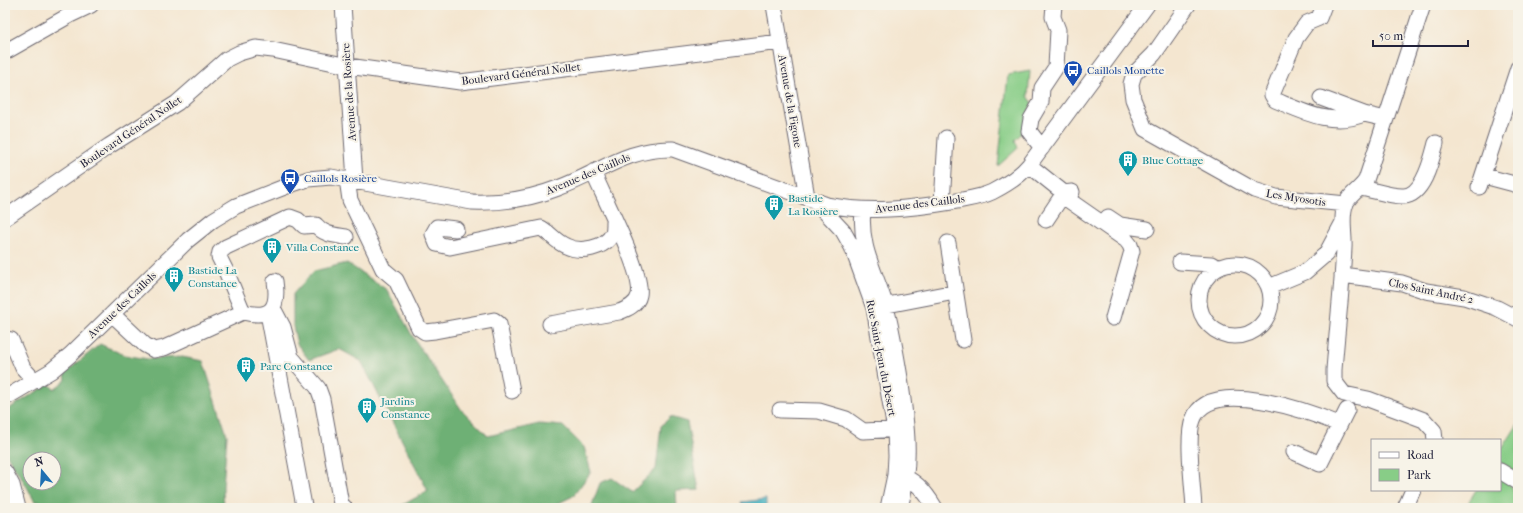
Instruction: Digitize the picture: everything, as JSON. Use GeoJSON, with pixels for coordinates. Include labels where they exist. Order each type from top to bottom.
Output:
{"type":"FeatureCollection","features":[{"type":"Feature","properties":{"kind":"street"},"geometry":{"type":"LineString","coordinates":[[5,52],[70,15],[91,5]]}},
{"type":"Feature","properties":{"kind":"street","name":"Avenue de la Rosière"},"geometry":{"type":"LineString","coordinates":[[343,5],[348,66],[351,179],[348,193],[383,269],[396,280],[419,328],[426,332],[494,320],[499,324],[512,391]]}},
{"type":"Feature","properties":{"kind":"street","name":"Avenue de la Figone"},"geometry":{"type":"LineString","coordinates":[[774,5],[811,198]]}},
{"type":"Feature","properties":{"kind":"street"},"geometry":{"type":"LineString","coordinates":[[1042,148],[1029,131],[1031,119],[1040,102],[1042,88],[1056,67],[1058,30],[1053,17],[1054,5]]}},
{"type":"Feature","properties":{"kind":"street","name":"Les Myosotis"},"geometry":{"type":"LineString","coordinates":[[1188,5],[1154,54],[1134,74],[1131,84],[1133,99],[1145,129],[1254,190],[1276,197],[1346,204]]}},
{"type":"Feature","properties":{"kind":"street"},"geometry":{"type":"LineString","coordinates":[[1324,5],[1319,18],[1307,23],[1296,38],[1272,95],[1275,100],[1312,116],[1332,120],[1355,118],[1364,114]]}},
{"type":"Feature","properties":{"kind":"street"},"geometry":{"type":"LineString","coordinates":[[1423,5],[1366,180],[1361,188],[1352,194],[1346,204],[1343,222],[1344,246],[1334,381],[1344,394],[1368,398],[1424,420],[1434,431],[1435,439]]}},
{"type":"Feature","properties":{"kind":"street","name":"Avenue des Caillols"},"geometry":{"type":"LineString","coordinates":[[5,398],[35,382],[70,356],[188,240],[213,220],[236,206],[308,179],[321,176],[351,179],[472,202],[495,203],[522,199],[546,192],[636,153],[654,148],[673,149],[827,205],[863,210],[886,211],[942,203],[991,192],[1020,175],[1029,166],[1140,8]]}},
{"type":"Feature","properties":{"kind":"street","name":"Boulevard Général Nollet"},"geometry":{"type":"LineString","coordinates":[[5,218],[109,146],[177,103],[227,59],[239,53],[256,48],[273,50],[348,66],[460,82],[780,42]]}},
{"type":"Feature","properties":{"kind":"street"},"geometry":{"type":"LineString","coordinates":[[1518,68],[1481,181],[1518,185]]}},
{"type":"Feature","properties":{"kind":"street"},"geometry":{"type":"LineString","coordinates":[[1321,98],[1364,114],[1386,120]]}},
{"type":"Feature","properties":{"kind":"street"},"geometry":{"type":"LineString","coordinates":[[942,203],[946,138]]}},
{"type":"Feature","properties":{"kind":"street"},"geometry":{"type":"LineString","coordinates":[[1361,188],[1404,196],[1412,193],[1418,188],[1430,169],[1436,143]]}},
{"type":"Feature","properties":{"kind":"street"},"geometry":{"type":"LineString","coordinates":[[1029,166],[1064,193],[1067,199],[1126,240],[1130,245],[1132,251],[1113,318]]}},
{"type":"Feature","properties":{"kind":"street"},"geometry":{"type":"LineString","coordinates":[[550,324],[619,312],[628,309],[639,297],[640,287],[638,278],[628,249],[593,172]]}},
{"type":"Feature","properties":{"kind":"street"},"geometry":{"type":"LineString","coordinates":[[1046,220],[1064,193],[1071,192],[1120,225],[1147,229]]}},
{"type":"Feature","properties":{"kind":"street","name":"Rue Saint-Jean du Désert"},"geometry":{"type":"LineString","coordinates":[[811,198],[843,231],[879,306]]}},
{"type":"Feature","properties":{"kind":"street","name":"Rue Saint-Jean du Désert"},"geometry":{"type":"LineString","coordinates":[[863,210],[861,226],[863,242],[879,306],[897,361],[901,429],[900,508]]}},
{"type":"Feature","properties":{"kind":"street"},"geometry":{"type":"LineString","coordinates":[[243,312],[226,270],[218,257],[220,252],[226,247],[290,217],[298,220],[304,226],[316,225],[327,234],[346,238]]}},
{"type":"Feature","properties":{"kind":"street"},"geometry":{"type":"LineString","coordinates":[[456,229],[437,227],[433,234],[437,244],[450,247],[541,228],[549,232],[563,245],[572,249],[589,249],[602,244],[609,238],[613,232],[614,221]]}},
{"type":"Feature","properties":{"kind":"street"},"geometry":{"type":"LineString","coordinates":[[1269,287],[1305,272],[1326,254],[1343,222]]}},
{"type":"Feature","properties":{"kind":"street"},"geometry":{"type":"LineString","coordinates":[[948,243],[963,340]]}},
{"type":"Feature","properties":{"kind":"street"},"geometry":{"type":"LineString","coordinates":[[1180,262],[1211,264],[1218,268]]}},
{"type":"Feature","properties":{"kind":"street"},"geometry":{"type":"LineString","coordinates":[[1231,264],[1245,265],[1257,271],[1269,287],[1270,307],[1261,325],[1243,335],[1223,333],[1206,321],[1203,315],[1199,302],[1201,289],[1204,282],[1218,268],[1231,264]]}},
{"type":"Feature","properties":{"kind":"street","name":"Clos Saint André 2"},"geometry":{"type":"LineString","coordinates":[[1342,275],[1402,283],[1426,291],[1464,296],[1497,308],[1518,319]]}},
{"type":"Feature","properties":{"kind":"street"},"geometry":{"type":"LineString","coordinates":[[275,281],[276,300],[271,311],[304,506]]}},
{"type":"Feature","properties":{"kind":"street"},"geometry":{"type":"LineString","coordinates":[[879,306],[955,292]]}},
{"type":"Feature","properties":{"kind":"street"},"geometry":{"type":"LineString","coordinates":[[112,314],[145,346],[154,350],[164,348],[243,312],[255,315],[271,311]]}},
{"type":"Feature","properties":{"kind":"street"},"geometry":{"type":"LineString","coordinates":[[271,311],[283,327],[291,357],[318,388],[322,399],[341,504],[345,508]]}},
{"type":"Feature","properties":{"kind":"street"},"geometry":{"type":"LineString","coordinates":[[5,339],[11,340],[23,368],[35,382]]}},
{"type":"Feature","properties":{"kind":"street"},"geometry":{"type":"LineString","coordinates":[[1194,508],[1190,432],[1194,414],[1202,406],[1232,398],[1266,400],[1307,411],[1339,424]]}},
{"type":"Feature","properties":{"kind":"street"},"geometry":{"type":"LineString","coordinates":[[780,410],[819,411],[846,419],[863,431],[901,429]]}},
{"type":"Feature","properties":{"kind":"street"},"geometry":{"type":"LineString","coordinates":[[1294,452],[1320,464],[1347,410]]}},
{"type":"Feature","properties":{"kind":"street"},"geometry":{"type":"LineString","coordinates":[[1501,472],[1518,482]]}},
{"type":"Feature","properties":{"kind":"street"},"geometry":{"type":"LineString","coordinates":[[901,476],[923,489],[935,508]]}},
{"type":"Feature","properties":{"kind":"street","name":"Rue Saint-Jean du Désert"},"geometry":{"type":"LineString","coordinates":[[888,508],[901,476]]}},
{"type":"Feature","properties":{"kind":"street"},"geometry":{"type":"LineString","coordinates":[[6,477],[18,508]]}},
{"type":"Feature","properties":{"kind":"street"},"geometry":{"type":"LineString","coordinates":[[1405,508],[1413,491]]}},
{"type":"Feature","properties":{"kind":"green space"},"geometry":{"type":"Polygon","coordinates":[[[1030,71],[1028,96],[1032,102],[1021,134],[1015,140],[1018,148],[998,166],[1008,75],[1030,71]]]}},
{"type":"Feature","properties":{"kind":"green space"},"geometry":{"type":"Polygon","coordinates":[[[347,263],[387,290],[413,337],[461,409],[488,436],[539,424],[563,426],[584,447],[591,472],[573,496],[549,508],[397,508],[428,491],[361,361],[339,349],[309,360],[297,344],[293,326],[293,294],[314,271],[347,263]]]}},
{"type":"Feature","properties":{"kind":"green space"},"geometry":{"type":"Polygon","coordinates":[[[100,344],[124,355],[148,359],[182,357],[203,361],[227,435],[223,487],[224,508],[40,508],[39,501],[35,502],[29,491],[62,491],[62,451],[22,451],[22,479],[5,452],[5,411],[49,384],[54,389],[66,380],[65,373],[100,344]]]}},
{"type":"Feature","properties":{"kind":"green space"},"geometry":{"type":"Polygon","coordinates":[[[670,417],[687,422],[699,490],[676,491],[677,508],[591,508],[600,483],[612,478],[632,492],[656,469],[661,426],[670,417]]]}},
{"type":"Feature","properties":{"kind":"green space"},"geometry":{"type":"Polygon","coordinates":[[[1518,424],[1518,473],[1501,463],[1501,450],[1518,424]]]}},
{"type":"Feature","properties":{"kind":"green space"},"geometry":{"type":"Polygon","coordinates":[[[1501,476],[1508,481],[1518,500],[1514,508],[1465,508],[1475,491],[1501,491],[1501,476]]]}},
{"type":"Feature","properties":{"kind":"water"},"geometry":{"type":"Polygon","coordinates":[[[766,499],[766,508],[744,508],[742,502],[766,499]]]}},
{"type":"Feature","properties":{"kind":"place","name":"Caillols Monette"},"geometry":{"type":"Point","coordinates":[1073,87]}},
{"type":"Feature","properties":{"kind":"place","name":"Blue Cottage"},"geometry":{"type":"Point","coordinates":[1128,177]}},
{"type":"Feature","properties":{"kind":"place","name":"Caillols Rosière"},"geometry":{"type":"Point","coordinates":[290,195]}},
{"type":"Feature","properties":{"kind":"place","name":"Bastide La Rosière"},"geometry":{"type":"Point","coordinates":[774,221]}},
{"type":"Feature","properties":{"kind":"place","name":"Villa Constance"},"geometry":{"type":"Point","coordinates":[272,264]}},
{"type":"Feature","properties":{"kind":"place","name":"Bastide La Constance"},"geometry":{"type":"Point","coordinates":[174,293]}},
{"type":"Feature","properties":{"kind":"place","name":"Parc Constance"},"geometry":{"type":"Point","coordinates":[246,383]}},
{"type":"Feature","properties":{"kind":"place","name":"Jardins Constance"},"geometry":{"type":"Point","coordinates":[367,424]}}]}
